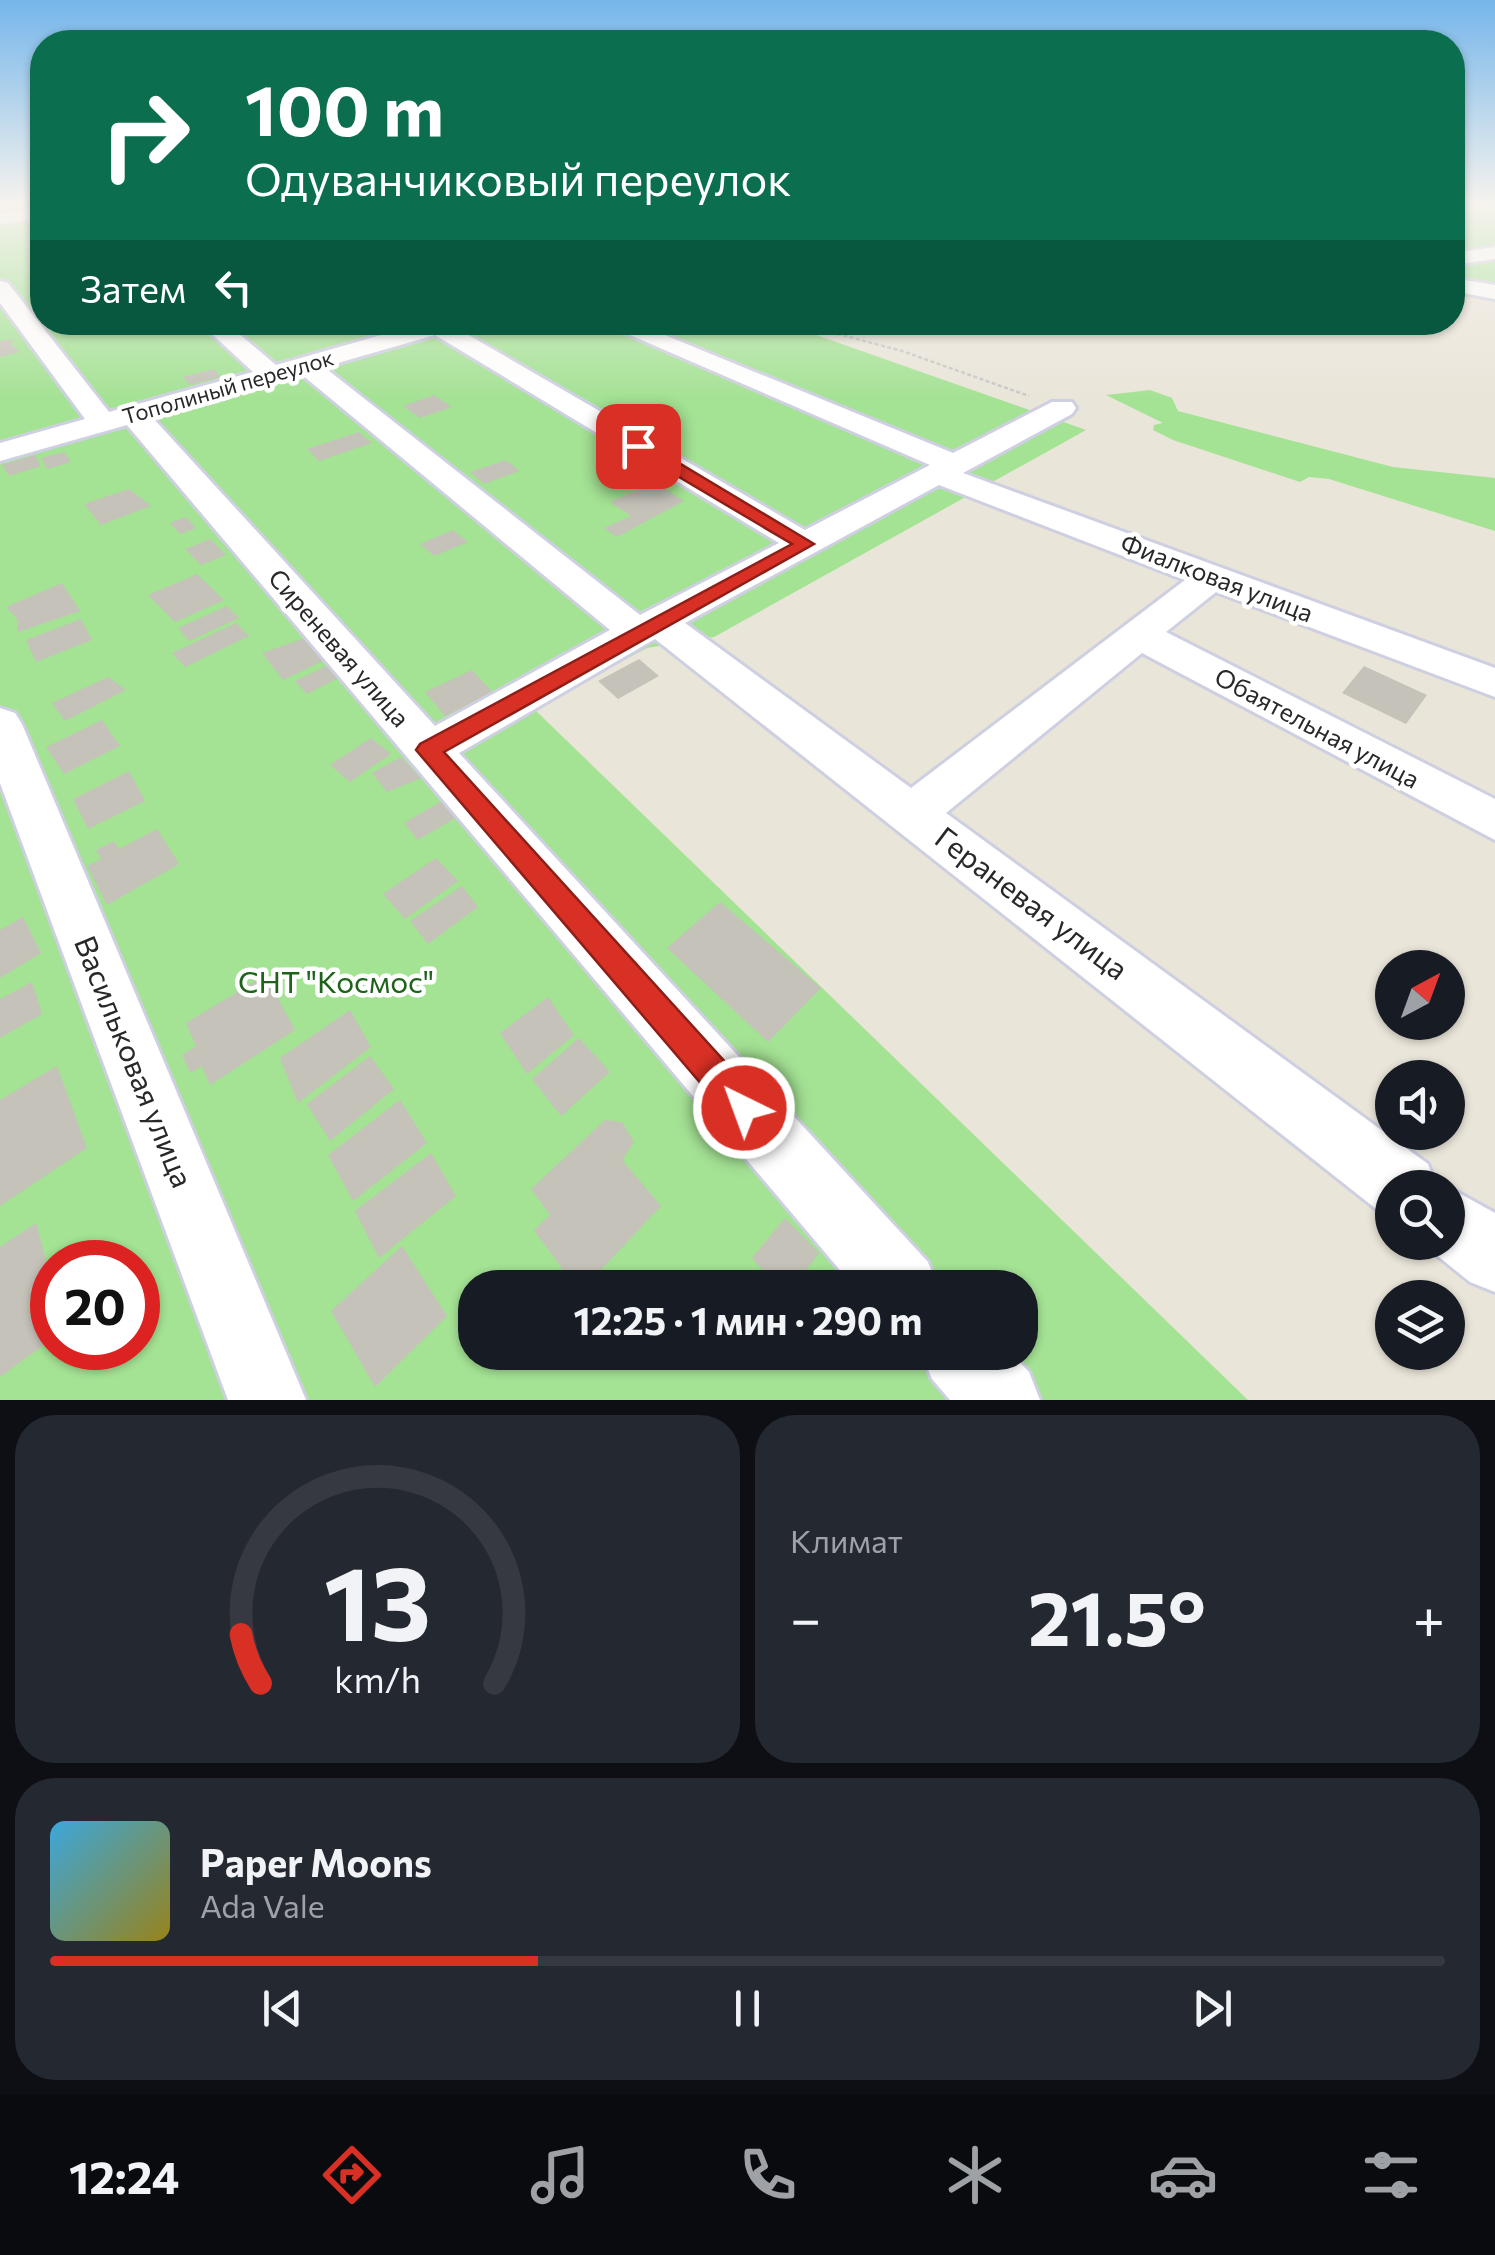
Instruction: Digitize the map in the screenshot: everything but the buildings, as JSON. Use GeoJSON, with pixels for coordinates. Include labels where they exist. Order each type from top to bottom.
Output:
{"type":"FeatureCollection","features":[{"type":"Feature","properties":{"kind":"lane"},"geometry":{"type":"LineString","coordinates":[[1465,286],[1495,292]]}},
{"type":"Feature","properties":{"kind":"lane","name":"Сиреневая улица"},"geometry":{"type":"LineString","coordinates":[[0,288],[30,321]]}},
{"type":"Feature","properties":{"kind":"lane","name":"Сиреневая улица"},"geometry":{"type":"LineString","coordinates":[[43,335],[428,750],[886,1270]]}},
{"type":"Feature","properties":{"kind":"lane"},"geometry":{"type":"LineString","coordinates":[[226,335],[272,374]]}},
{"type":"Feature","properties":{"kind":"lane","name":"Тополиный переулок"},"geometry":{"type":"LineString","coordinates":[[0,452],[401,335]]}},
{"type":"Feature","properties":{"kind":"lane"},"geometry":{"type":"LineString","coordinates":[[440,335],[805,544]]}},
{"type":"Feature","properties":{"kind":"lane","name":"Фиалковая улица"},"geometry":{"type":"LineString","coordinates":[[641,335],[947,469],[1212,576],[1495,683]]}},
{"type":"Feature","properties":{"kind":"lane","name":"Гераневая улица"},"geometry":{"type":"LineString","coordinates":[[306,365],[647,627],[911,814],[1380,1170]]}},
{"type":"Feature","properties":{"kind":"lane"},"geometry":{"type":"LineString","coordinates":[[428,750],[647,627],[1062,408]]}},
{"type":"Feature","properties":{"kind":"lane"},"geometry":{"type":"LineString","coordinates":[[911,814],[1212,576]]}},
{"type":"Feature","properties":{"kind":"lane","name":"Обаятельная улица"},"geometry":{"type":"LineString","coordinates":[[1138,634],[1495,821]]}},
{"type":"Feature","properties":{"kind":"lane","name":"Васильковая улица"},"geometry":{"type":"LineString","coordinates":[[0,724],[267,1400]]}},
{"type":"Feature","properties":{"kind":"lane"},"geometry":{"type":"LineString","coordinates":[[1465,1234],[1495,1257]]}},
{"type":"Feature","properties":{"kind":"lane"},"geometry":{"type":"LineString","coordinates":[[975,1370],[1001,1400]]}},
{"type":"Feature","properties":{"kind":"path"},"geometry":{"type":"LineString","coordinates":[[840,335],[902,352],[1062,408]]}},
{"type":"Feature","properties":{"kind":"green space","name":"СНТ \"Космос\""},"geometry":{"type":"Polygon","coordinates":[[[0,269],[30,269],[30,335],[816,335],[1086,430],[714,637],[647,648],[533,708],[1248,1400],[0,1400],[0,269]]]}},
{"type":"Feature","properties":{"kind":"green space"},"geometry":{"type":"Polygon","coordinates":[[[1465,269],[1495,269],[1495,301],[1465,295],[1465,269]]]}},
{"type":"Feature","properties":{"kind":"green space"},"geometry":{"type":"Polygon","coordinates":[[[1150,390],[1172,398],[1178,411],[1393,467],[1495,478],[1495,531],[1329,479],[1309,477],[1300,482],[1173,440],[1153,430],[1154,425],[1163,423],[1106,395],[1150,390]]]}},
{"type":"Feature","properties":{"kind":"route"},"geometry":{"type":"LineString","coordinates":[[638,446],[805,544],[637,632],[428,750],[744,1108]]}}]}
